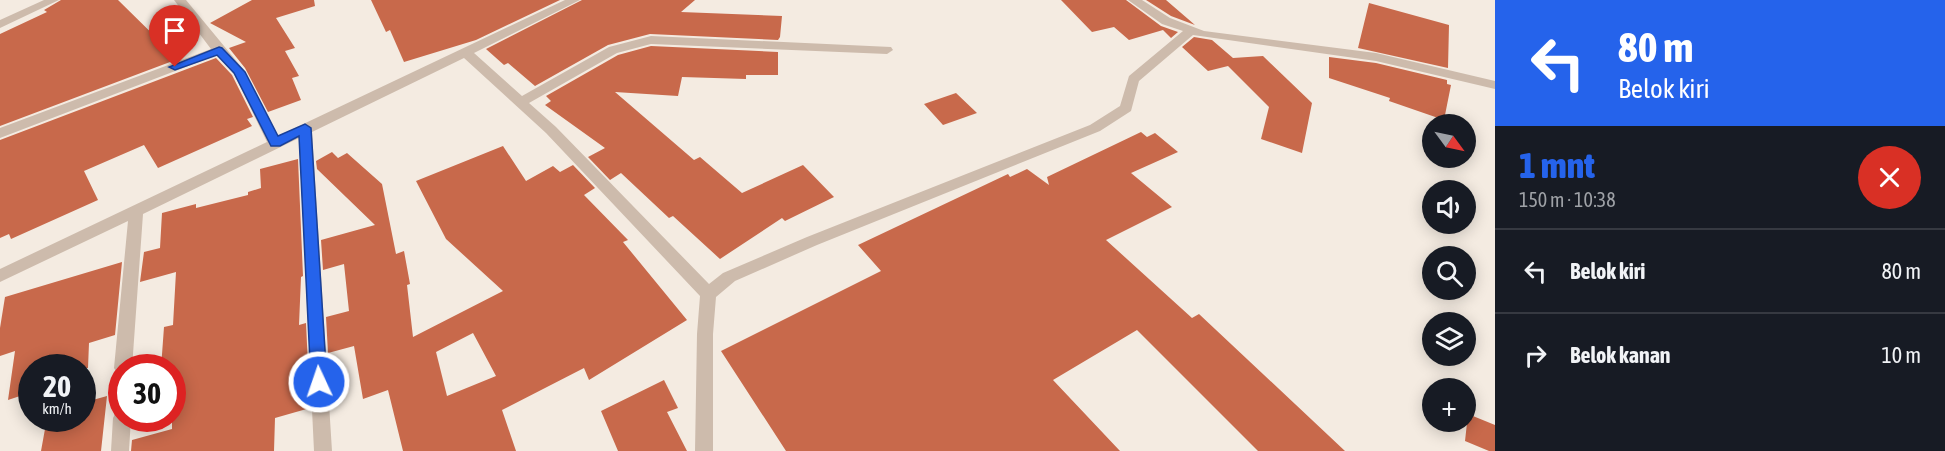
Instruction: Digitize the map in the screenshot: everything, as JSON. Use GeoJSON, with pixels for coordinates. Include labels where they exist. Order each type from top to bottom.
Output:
{"type":"FeatureCollection","features":[{"type":"Feature","properties":{"kind":"street"},"geometry":{"type":"LineString","coordinates":[[0,24],[53,0]]}},
{"type":"Feature","properties":{"kind":"street"},"geometry":{"type":"LineString","coordinates":[[180,0],[239,72],[275,143]]}},
{"type":"Feature","properties":{"kind":"street"},"geometry":{"type":"LineString","coordinates":[[1134,0],[1166,21],[1202,34],[1376,57],[1495,85]]}},
{"type":"Feature","properties":{"kind":"street"},"geometry":{"type":"LineString","coordinates":[[0,276],[570,1]]}},
{"type":"Feature","properties":{"kind":"street"},"geometry":{"type":"LineString","coordinates":[[704,451],[705,334],[708,294],[729,277],[812,241],[1095,128],[1126,108],[1132,79],[1192,30]]}},
{"type":"Feature","properties":{"kind":"street"},"geometry":{"type":"LineString","coordinates":[[521,102],[613,50],[651,40],[887,50]]}},
{"type":"Feature","properties":{"kind":"street"},"geometry":{"type":"LineString","coordinates":[[0,133],[219,50]]}},
{"type":"Feature","properties":{"kind":"street"},"geometry":{"type":"LineString","coordinates":[[465,52],[551,129],[708,294]]}},
{"type":"Feature","properties":{"kind":"street"},"geometry":{"type":"LineString","coordinates":[[305,128],[323,451]]}},
{"type":"Feature","properties":{"kind":"street"},"geometry":{"type":"LineString","coordinates":[[124,354],[136,211]]}},
{"type":"Feature","properties":{"kind":"street"},"geometry":{"type":"LineString","coordinates":[[120,451],[121,432]]}},
{"type":"Feature","properties":{"kind":"building"},"geometry":{"type":"Polygon","coordinates":[[[61,0],[118,0],[178,59],[0,126],[0,34],[47,12],[44,10],[61,0]]]}},
{"type":"Feature","properties":{"kind":"building"},"geometry":{"type":"Polygon","coordinates":[[[252,0],[314,0],[315,6],[276,18],[295,48],[285,51],[299,76],[292,78],[301,100],[268,112],[245,68],[229,48],[246,42],[210,23],[252,0]]]}},
{"type":"Feature","properties":{"kind":"building"},"geometry":{"type":"Polygon","coordinates":[[[371,0],[560,0],[476,40],[404,62],[390,30],[386,32],[371,0]]]}},
{"type":"Feature","properties":{"kind":"building"},"geometry":{"type":"Polygon","coordinates":[[[582,0],[695,0],[681,12],[782,16],[780,37],[778,40],[650,34],[608,45],[535,86],[508,63],[504,65],[486,49],[582,0]]]}},
{"type":"Feature","properties":{"kind":"building"},"geometry":{"type":"Polygon","coordinates":[[[1061,0],[1126,0],[1161,26],[1178,32],[1171,38],[1163,30],[1129,40],[1114,27],[1092,32],[1061,0]]]}},
{"type":"Feature","properties":{"kind":"building"},"geometry":{"type":"Polygon","coordinates":[[[1146,0],[1166,0],[1195,25],[1171,16],[1146,0]]]}},
{"type":"Feature","properties":{"kind":"building"},"geometry":{"type":"Polygon","coordinates":[[[1369,3],[1449,25],[1448,68],[1358,48],[1369,3]]]}},
{"type":"Feature","properties":{"kind":"building"},"geometry":{"type":"Polygon","coordinates":[[[1194,37],[1212,40],[1233,58],[1263,56],[1312,103],[1302,153],[1261,139],[1269,107],[1228,66],[1208,71],[1182,47],[1194,37]]]}},
{"type":"Feature","properties":{"kind":"building"},"geometry":{"type":"Polygon","coordinates":[[[651,46],[778,52],[778,75],[746,75],[746,79],[682,77],[678,96],[615,92],[694,160],[700,157],[742,193],[803,165],[834,197],[785,221],[782,218],[720,259],[673,216],[669,218],[621,173],[610,180],[588,157],[605,148],[545,105],[551,101],[546,96],[618,55],[651,46]]]}},
{"type":"Feature","properties":{"kind":"building"},"geometry":{"type":"Polygon","coordinates":[[[1329,57],[1376,63],[1447,80],[1447,84],[1451,85],[1445,114],[1427,114],[1389,101],[1390,98],[1329,78],[1329,57]]]}},
{"type":"Feature","properties":{"kind":"building"},"geometry":{"type":"Polygon","coordinates":[[[216,58],[232,75],[253,117],[247,119],[252,126],[158,168],[144,145],[84,171],[98,200],[11,239],[9,234],[0,238],[0,140],[216,58]]]}},
{"type":"Feature","properties":{"kind":"building"},"geometry":{"type":"Polygon","coordinates":[[[956,93],[977,113],[943,125],[924,104],[956,93]]]}},
{"type":"Feature","properties":{"kind":"building"},"geometry":{"type":"Polygon","coordinates":[[[1141,132],[1147,137],[1155,133],[1178,152],[1131,173],[1172,207],[1106,240],[1192,318],[1199,314],[1345,451],[1258,451],[1137,330],[1053,380],[1120,451],[786,451],[721,351],[881,271],[858,245],[1008,174],[1010,177],[1027,169],[1049,185],[1047,177],[1141,132]]]}},
{"type":"Feature","properties":{"kind":"building"},"geometry":{"type":"Polygon","coordinates":[[[503,146],[526,181],[553,166],[560,172],[573,165],[595,188],[584,195],[628,240],[623,242],[687,320],[589,380],[584,368],[502,410],[516,451],[403,451],[388,390],[363,399],[354,346],[328,353],[326,317],[349,311],[344,264],[323,270],[321,240],[375,225],[317,169],[316,161],[332,152],[338,158],[347,153],[382,184],[396,254],[404,251],[410,284],[407,285],[413,337],[503,291],[446,239],[416,181],[503,146]],[[473,333],[436,352],[447,396],[496,376],[473,333]]]}},
{"type":"Feature","properties":{"kind":"building"},"geometry":{"type":"Polygon","coordinates":[[[298,159],[303,276],[301,277],[299,325],[306,323],[310,408],[275,418],[274,451],[131,451],[132,440],[161,432],[186,432],[186,354],[162,354],[164,327],[173,325],[176,272],[140,282],[144,252],[160,248],[162,213],[196,204],[196,208],[248,195],[248,192],[261,188],[260,169],[298,159]]]}},
{"type":"Feature","properties":{"kind":"building"},"geometry":{"type":"Polygon","coordinates":[[[122,262],[115,335],[89,343],[89,354],[18,354],[18,397],[8,400],[15,351],[0,356],[0,328],[5,297],[122,262]]]}},
{"type":"Feature","properties":{"kind":"building"},"geometry":{"type":"Polygon","coordinates":[[[664,380],[678,408],[667,412],[687,451],[618,451],[601,411],[664,380]]]}},
{"type":"Feature","properties":{"kind":"building"},"geometry":{"type":"Polygon","coordinates":[[[107,396],[101,451],[41,451],[44,432],[96,432],[96,399],[107,396]]]}},
{"type":"Feature","properties":{"kind":"building"},"geometry":{"type":"Polygon","coordinates":[[[1476,417],[1495,425],[1495,451],[1489,451],[1465,441],[1466,432],[1476,432],[1476,417]]]}},
{"type":"Feature","properties":{"kind":"route"},"geometry":{"type":"LineString","coordinates":[[175,67],[219,50],[239,72],[275,143],[305,128],[319,382]]}}]}
